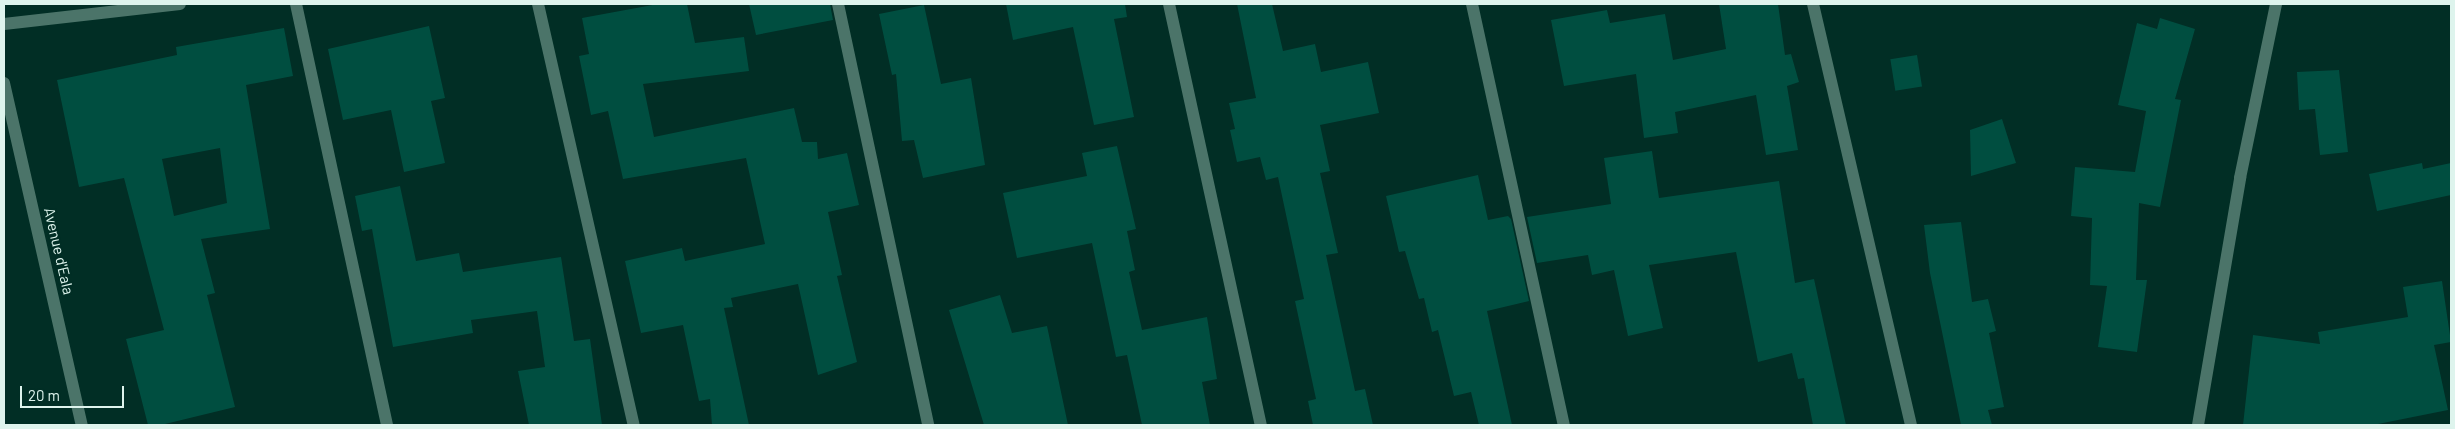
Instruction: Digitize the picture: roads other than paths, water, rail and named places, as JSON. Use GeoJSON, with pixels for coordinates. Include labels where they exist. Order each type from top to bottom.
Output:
{"type":"FeatureCollection","features":[{"type":"Feature","properties":{"kind":"street"},"geometry":{"type":"LineString","coordinates":[[4,24],[180,4]]}},
{"type":"Feature","properties":{"kind":"street"},"geometry":{"type":"LineString","coordinates":[[296,4],[387,425]]}},
{"type":"Feature","properties":{"kind":"street"},"geometry":{"type":"LineString","coordinates":[[538,4],[634,425]]}},
{"type":"Feature","properties":{"kind":"street"},"geometry":{"type":"LineString","coordinates":[[838,4],[928,425]]}},
{"type":"Feature","properties":{"kind":"street"},"geometry":{"type":"LineString","coordinates":[[1169,4],[1261,425]]}},
{"type":"Feature","properties":{"kind":"street"},"geometry":{"type":"LineString","coordinates":[[1472,4],[1564,425]]}},
{"type":"Feature","properties":{"kind":"street"},"geometry":{"type":"LineString","coordinates":[[1814,4],[1911,425]]}},
{"type":"Feature","properties":{"kind":"street"},"geometry":{"type":"LineString","coordinates":[[2198,425],[2240,178],[2276,4]]}},
{"type":"Feature","properties":{"kind":"street","name":"Avenue d'Eala"},"geometry":{"type":"LineString","coordinates":[[4,83],[82,425]]}}]}
